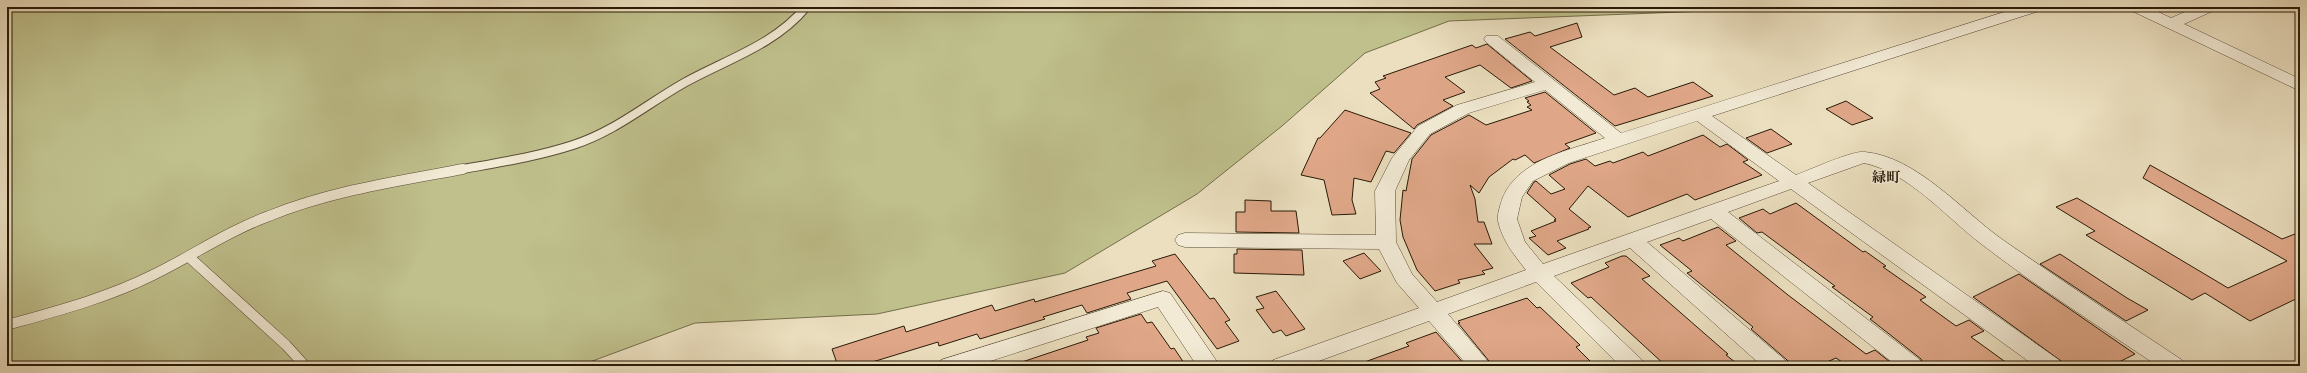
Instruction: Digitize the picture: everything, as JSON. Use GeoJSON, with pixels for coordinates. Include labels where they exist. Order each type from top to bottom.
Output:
{"type":"FeatureCollection","features":[{"type":"Feature","properties":{"kind":"street"},"geometry":{"type":"LineString","coordinates":[[2136,7],[2300,86]]}},
{"type":"Feature","properties":{"kind":"street"},"geometry":{"type":"LineString","coordinates":[[2171,24],[2209,7]]}},
{"type":"Feature","properties":{"kind":"street"},"geometry":{"type":"LineString","coordinates":[[1634,366],[1539,273],[1516,244],[1507,219],[1512,197],[1526,177],[1562,159],[1618,140],[2032,8]]}},
{"type":"Feature","properties":{"kind":"street"},"geometry":{"type":"LineString","coordinates":[[1492,39],[1618,140]]}},
{"type":"Feature","properties":{"kind":"street"},"geometry":{"type":"LineString","coordinates":[[1482,366],[1404,278],[1386,242],[1385,191],[1401,158],[1424,130],[1463,109],[1548,84]]}},
{"type":"Feature","properties":{"kind":"street"},"geometry":{"type":"LineString","coordinates":[[1700,115],[2051,366]]}},
{"type":"Feature","properties":{"kind":"street"},"geometry":{"type":"LineString","coordinates":[[1281,366],[1863,157],[1874,157],[1890,164],[1988,239],[2174,366]]}},
{"type":"Feature","properties":{"kind":"street"},"geometry":{"type":"LineString","coordinates":[[1714,210],[1912,366]]}},
{"type":"Feature","properties":{"kind":"street"},"geometry":{"type":"LineString","coordinates":[[1185,240],[1386,242]]}},
{"type":"Feature","properties":{"kind":"street"},"geometry":{"type":"LineString","coordinates":[[1633,240],[1777,366]]}},
{"type":"Feature","properties":{"kind":"street"},"geometry":{"type":"LineString","coordinates":[[949,366],[1163,298],[1209,366]]}},
{"type":"Feature","properties":{"kind":"lane"},"geometry":{"type":"LineString","coordinates":[[7,325],[67,309],[136,283],[268,216],[310,202],[533,155],[573,145],[598,136],[677,86],[745,53],[781,30],[806,7]]}},
{"type":"Feature","properties":{"kind":"lane"},"geometry":{"type":"LineString","coordinates":[[189,257],[286,345],[305,366]]}},
{"type":"Feature","properties":{"kind":"green space"},"geometry":{"type":"Polygon","coordinates":[[[7,7],[1730,7],[1706,11],[1449,21],[1365,53],[1282,126],[1197,194],[1065,273],[877,314],[695,323],[579,366],[7,366],[7,7]]]}},
{"type":"Feature","properties":{"kind":"building"},"geometry":{"type":"Polygon","coordinates":[[[1577,23],[1582,37],[1550,47],[1614,95],[1635,88],[1648,97],[1693,82],[1713,96],[1615,126],[1505,39],[1530,32],[1535,36],[1577,23]]]}},
{"type":"Feature","properties":{"kind":"building"},"geometry":{"type":"Polygon","coordinates":[[[1487,44],[1532,81],[1511,88],[1480,65],[1445,77],[1465,92],[1443,100],[1453,106],[1417,125],[1414,129],[1370,93],[1380,89],[1375,82],[1386,78],[1383,76],[1472,45],[1476,48],[1487,44]]]}},
{"type":"Feature","properties":{"kind":"building"},"geometry":{"type":"Polygon","coordinates":[[[1545,92],[1596,133],[1565,144],[1570,148],[1534,163],[1525,155],[1515,160],[1513,159],[1489,177],[1479,193],[1470,185],[1475,199],[1478,222],[1484,222],[1492,244],[1474,244],[1493,268],[1482,271],[1485,274],[1458,280],[1460,283],[1435,291],[1417,270],[1403,237],[1400,220],[1403,190],[1406,191],[1412,159],[1431,135],[1469,115],[1486,125],[1532,110],[1527,107],[1531,105],[1525,98],[1545,92]]]}},
{"type":"Feature","properties":{"kind":"building"},"geometry":{"type":"Polygon","coordinates":[[[1846,101],[1873,118],[1852,125],[1826,109],[1846,101]]]}},
{"type":"Feature","properties":{"kind":"building"},"geometry":{"type":"Polygon","coordinates":[[[1345,110],[1411,133],[1394,153],[1386,151],[1371,182],[1354,178],[1352,200],[1356,214],[1332,215],[1324,180],[1301,175],[1318,138],[1320,138],[1345,110]]]}},
{"type":"Feature","properties":{"kind":"building"},"geometry":{"type":"Polygon","coordinates":[[[1771,129],[1792,144],[1767,153],[1746,138],[1771,129]]]}},
{"type":"Feature","properties":{"kind":"building"},"geometry":{"type":"Polygon","coordinates":[[[1703,135],[1720,147],[1727,144],[1748,160],[1743,162],[1762,175],[1695,200],[1687,194],[1628,217],[1588,186],[1569,209],[1591,227],[1588,228],[1589,229],[1557,241],[1566,248],[1548,255],[1529,238],[1536,236],[1531,231],[1556,221],[1554,220],[1556,219],[1527,193],[1534,182],[1536,181],[1551,194],[1565,189],[1549,175],[1570,164],[1586,159],[1595,166],[1610,161],[1613,163],[1643,152],[1648,156],[1703,135]]]}},
{"type":"Feature","properties":{"kind":"building"},"geometry":{"type":"Polygon","coordinates":[[[2150,165],[2282,239],[2300,232],[2300,297],[2250,321],[2205,293],[2192,300],[2086,235],[2095,231],[2056,207],[2077,198],[2228,288],[2287,261],[2143,178],[2150,165]]]}},
{"type":"Feature","properties":{"kind":"building"},"geometry":{"type":"Polygon","coordinates":[[[1245,200],[1271,201],[1271,211],[1296,211],[1299,233],[1236,232],[1236,212],[1245,212],[1245,200]]]}},
{"type":"Feature","properties":{"kind":"building"},"geometry":{"type":"Polygon","coordinates":[[[1796,203],[1863,252],[1865,251],[1886,266],[1883,267],[1926,297],[1920,300],[1956,326],[1969,320],[1984,331],[1971,337],[2011,366],[1924,366],[1921,359],[1870,319],[1873,317],[1832,287],[1835,286],[1762,232],[1757,233],[1739,218],[1763,209],[1770,214],[1796,203]]]}},
{"type":"Feature","properties":{"kind":"building"},"geometry":{"type":"Polygon","coordinates":[[[1718,227],[1736,241],[1726,245],[1788,295],[1866,354],[1875,350],[1895,366],[1841,366],[1845,364],[1836,358],[1818,366],[1794,366],[1751,329],[1753,327],[1687,273],[1692,271],[1660,245],[1679,238],[1683,241],[1718,227]]]}},
{"type":"Feature","properties":{"kind":"building"},"geometry":{"type":"Polygon","coordinates":[[[1237,249],[1302,250],[1304,275],[1234,273],[1234,254],[1237,254],[1237,249]]]}},
{"type":"Feature","properties":{"kind":"building"},"geometry":{"type":"Polygon","coordinates":[[[1364,253],[1381,271],[1360,279],[1343,261],[1364,253]]]}},
{"type":"Feature","properties":{"kind":"building"},"geometry":{"type":"Polygon","coordinates":[[[1175,254],[1210,299],[1214,298],[1230,320],[1225,322],[1239,341],[1217,349],[1167,281],[1127,293],[1131,299],[1087,313],[1082,305],[1043,317],[1045,319],[980,339],[977,334],[939,346],[938,342],[869,363],[870,366],[838,366],[832,349],[904,326],[906,332],[992,305],[995,311],[1034,299],[1035,302],[1156,266],[1152,261],[1175,254]]]}},
{"type":"Feature","properties":{"kind":"building"},"geometry":{"type":"Polygon","coordinates":[[[2060,254],[2148,310],[2126,321],[2040,264],[2060,254]]]}},
{"type":"Feature","properties":{"kind":"building"},"geometry":{"type":"Polygon","coordinates":[[[1622,256],[1626,256],[1650,276],[1642,279],[1740,366],[1666,366],[1591,297],[1588,298],[1571,283],[1609,267],[1605,263],[1622,256]]]}},
{"type":"Feature","properties":{"kind":"building"},"geometry":{"type":"Polygon","coordinates":[[[2019,274],[2135,354],[2111,366],[2068,366],[1973,297],[2019,274]]]}},
{"type":"Feature","properties":{"kind":"building"},"geometry":{"type":"Polygon","coordinates":[[[1276,291],[1305,329],[1286,336],[1281,330],[1273,333],[1256,310],[1264,308],[1256,297],[1276,291]]]}},
{"type":"Feature","properties":{"kind":"building"},"geometry":{"type":"Polygon","coordinates":[[[1527,298],[1537,308],[1540,307],[1580,345],[1576,347],[1595,366],[1493,366],[1458,323],[1460,323],[1458,321],[1527,298]]]}},
{"type":"Feature","properties":{"kind":"building"},"geometry":{"type":"Polygon","coordinates":[[[1141,314],[1147,323],[1152,322],[1171,349],[1174,348],[1186,366],[1019,366],[1019,363],[1088,340],[1086,337],[1099,333],[1096,328],[1141,314]]]}},
{"type":"Feature","properties":{"kind":"building"},"geometry":{"type":"Polygon","coordinates":[[[1436,332],[1466,366],[1359,366],[1359,364],[1409,346],[1406,343],[1436,332]]]}},
{"type":"Feature","properties":{"kind":"district","name":"緑町"},"geometry":{"type":"Point","coordinates":[1886,177]}}]}
